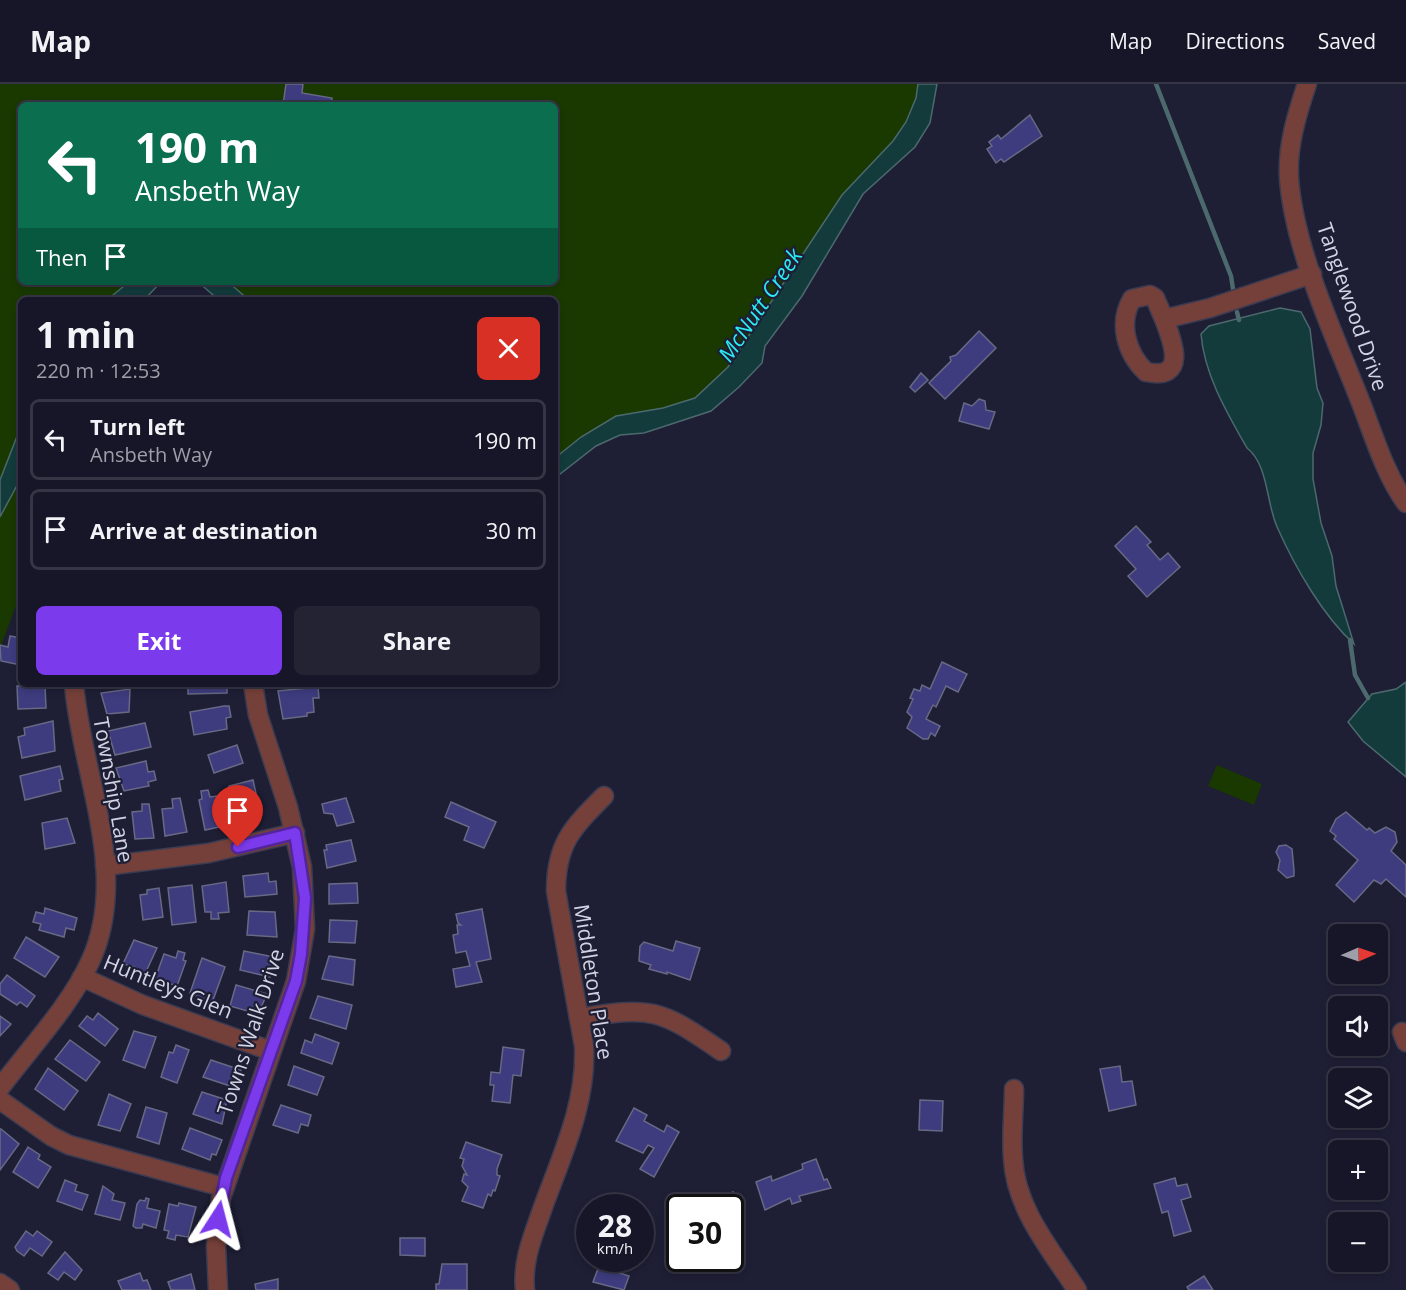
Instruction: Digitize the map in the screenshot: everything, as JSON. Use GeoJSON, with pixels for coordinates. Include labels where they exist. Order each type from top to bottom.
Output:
{"type":"FeatureCollection","features":[{"type":"Feature","properties":{"kind":"street","name":"Tanglewood Drive"},"geometry":{"type":"LineString","coordinates":[[1307,84],[1292,135],[1289,177],[1297,221],[1312,274],[1383,458],[1406,503]]}},
{"type":"Feature","properties":{"kind":"street"},"geometry":{"type":"LineString","coordinates":[[1164,319],[1210,308],[1312,274]]}},
{"type":"Feature","properties":{"kind":"street","name":"Township Lane"},"geometry":{"type":"LineString","coordinates":[[0,1088],[82,976],[90,962],[105,908],[105,866],[76,709],[74,687]]}},
{"type":"Feature","properties":{"kind":"street","name":"Towns Walk Drive"},"geometry":{"type":"LineString","coordinates":[[218,1290],[216,1246],[223,1187],[296,981],[305,929],[302,867],[295,833],[258,715],[254,687]]}},
{"type":"Feature","properties":{"kind":"street","name":"Middleton Place"},"geometry":{"type":"LineString","coordinates":[[525,1290],[526,1255],[583,1089],[584,1046],[556,891],[556,872],[565,841],[575,826],[604,796]]}},
{"type":"Feature","properties":{"kind":"street"},"geometry":{"type":"LineString","coordinates":[[105,866],[209,853],[295,833]]}},
{"type":"Feature","properties":{"kind":"street","name":"Huntleys Glen"},"geometry":{"type":"LineString","coordinates":[[82,976],[143,1005],[271,1051]]}},
{"type":"Feature","properties":{"kind":"street"},"geometry":{"type":"LineString","coordinates":[[579,1018],[621,1011],[656,1013],[680,1022],[722,1050]]}},
{"type":"Feature","properties":{"kind":"street"},"geometry":{"type":"LineString","coordinates":[[1014,1089],[1013,1158],[1016,1179],[1034,1222],[1077,1290]]}},
{"type":"Feature","properties":{"kind":"street"},"geometry":{"type":"LineString","coordinates":[[0,1100],[51,1136],[69,1145],[223,1187]]}},
{"type":"Feature","properties":{"kind":"street"},"geometry":{"type":"LineString","coordinates":[[0,1283],[10,1290]]}},
{"type":"Feature","properties":{"kind":"green space"},"geometry":{"type":"Polygon","coordinates":[[[0,84],[918,84],[916,98],[906,122],[893,141],[842,195],[728,367],[695,398],[581,437],[558,456],[558,297],[246,297],[232,285],[558,285],[558,102],[18,102],[18,285],[125,285],[111,297],[18,297],[18,434],[0,480],[0,84]]]}},
{"type":"Feature","properties":{"kind":"green space"},"geometry":{"type":"Polygon","coordinates":[[[18,484],[18,601],[0,648],[0,517],[18,484]]]}},
{"type":"Feature","properties":{"kind":"green space"},"geometry":{"type":"Polygon","coordinates":[[[1217,765],[1262,784],[1254,805],[1208,786],[1217,765]]]}},
{"type":"Feature","properties":{"kind":"shaded area"},"geometry":{"type":"Polygon","coordinates":[[[918,84],[937,84],[930,123],[915,147],[863,194],[802,296],[765,346],[762,363],[711,411],[644,433],[620,435],[596,446],[558,476],[558,456],[581,437],[616,416],[663,408],[695,398],[728,367],[842,195],[893,141],[906,122],[916,98],[918,84]]]}},
{"type":"Feature","properties":{"kind":"shaded area"},"geometry":{"type":"Polygon","coordinates":[[[125,285],[158,285],[147,297],[111,297],[125,285]]]}},
{"type":"Feature","properties":{"kind":"shaded area"},"geometry":{"type":"Polygon","coordinates":[[[202,285],[232,285],[246,297],[216,297],[202,285]]]}},
{"type":"Feature","properties":{"kind":"shaded area"},"geometry":{"type":"Polygon","coordinates":[[[1280,308],[1301,312],[1310,329],[1317,388],[1323,403],[1321,425],[1313,453],[1313,479],[1321,523],[1332,556],[1336,586],[1354,644],[1331,620],[1293,559],[1274,519],[1259,464],[1247,448],[1224,407],[1203,349],[1201,334],[1209,326],[1280,308]]]}},
{"type":"Feature","properties":{"kind":"shaded area"},"geometry":{"type":"Polygon","coordinates":[[[18,434],[18,484],[0,517],[0,480],[18,434]]]}},
{"type":"Feature","properties":{"kind":"shaded area"},"geometry":{"type":"Polygon","coordinates":[[[1406,682],[1406,777],[1363,741],[1348,722],[1372,694],[1396,689],[1406,682]]]}},
{"type":"Feature","properties":{"kind":"building"},"geometry":{"type":"Polygon","coordinates":[[[286,84],[303,84],[302,93],[332,98],[331,102],[283,102],[286,84]]]}},
{"type":"Feature","properties":{"kind":"building"},"geometry":{"type":"Polygon","coordinates":[[[1030,115],[1042,136],[1004,162],[1001,159],[996,163],[987,149],[992,146],[989,142],[998,135],[1001,139],[1030,115]]]}},
{"type":"Feature","properties":{"kind":"building"},"geometry":{"type":"Polygon","coordinates":[[[979,331],[996,348],[945,399],[929,383],[951,361],[950,357],[956,355],[979,331]]]}},
{"type":"Feature","properties":{"kind":"building"},"geometry":{"type":"Polygon","coordinates":[[[921,373],[928,380],[915,392],[910,387],[921,373]]]}},
{"type":"Feature","properties":{"kind":"building"},"geometry":{"type":"Polygon","coordinates":[[[979,399],[985,401],[986,410],[995,412],[989,429],[959,421],[964,403],[972,406],[979,399]]]}},
{"type":"Feature","properties":{"kind":"building"},"geometry":{"type":"Polygon","coordinates":[[[1136,526],[1151,542],[1147,545],[1160,560],[1168,553],[1180,567],[1147,597],[1128,576],[1136,569],[1115,546],[1136,526]]]}},
{"type":"Feature","properties":{"kind":"building"},"geometry":{"type":"Polygon","coordinates":[[[10,636],[18,637],[18,664],[1,661],[0,645],[8,647],[10,636]]]}},
{"type":"Feature","properties":{"kind":"building"},"geometry":{"type":"Polygon","coordinates":[[[942,662],[967,674],[958,692],[946,686],[936,707],[933,705],[926,719],[940,726],[935,736],[931,733],[928,739],[923,739],[907,728],[912,717],[907,712],[913,699],[910,698],[914,689],[920,691],[922,685],[930,689],[942,662]]]}},
{"type":"Feature","properties":{"kind":"building"},"geometry":{"type":"Polygon","coordinates":[[[17,686],[45,687],[46,708],[18,709],[17,686]]]}},
{"type":"Feature","properties":{"kind":"building"},"geometry":{"type":"Polygon","coordinates":[[[188,687],[227,687],[227,693],[188,694],[188,687]]]}},
{"type":"Feature","properties":{"kind":"building"},"geometry":{"type":"Polygon","coordinates":[[[318,687],[319,698],[313,698],[314,712],[307,713],[307,716],[283,719],[278,691],[318,687]]]}},
{"type":"Feature","properties":{"kind":"building"},"geometry":{"type":"Polygon","coordinates":[[[130,689],[129,712],[107,714],[101,693],[130,689]]]}},
{"type":"Feature","properties":{"kind":"building"},"geometry":{"type":"Polygon","coordinates":[[[229,706],[231,717],[226,718],[227,729],[194,735],[190,712],[229,706]]]}},
{"type":"Feature","properties":{"kind":"building"},"geometry":{"type":"Polygon","coordinates":[[[53,721],[55,751],[22,758],[18,737],[25,735],[24,728],[53,721]]]}},
{"type":"Feature","properties":{"kind":"building"},"geometry":{"type":"Polygon","coordinates":[[[145,723],[151,747],[115,755],[108,731],[145,723]]]}},
{"type":"Feature","properties":{"kind":"building"},"geometry":{"type":"Polygon","coordinates":[[[237,745],[243,763],[214,773],[208,755],[237,745]]]}},
{"type":"Feature","properties":{"kind":"building"},"geometry":{"type":"Polygon","coordinates":[[[146,761],[148,772],[154,771],[156,780],[148,782],[149,786],[124,791],[116,768],[146,761]]]}},
{"type":"Feature","properties":{"kind":"building"},"geometry":{"type":"Polygon","coordinates":[[[60,766],[63,779],[59,780],[61,791],[25,800],[20,776],[60,766]]]}},
{"type":"Feature","properties":{"kind":"building"},"geometry":{"type":"Polygon","coordinates":[[[253,780],[261,816],[237,823],[229,786],[253,780]]]}},
{"type":"Feature","properties":{"kind":"building"},"geometry":{"type":"Polygon","coordinates":[[[208,790],[210,797],[217,796],[224,826],[205,830],[199,800],[202,799],[201,791],[208,790]]]}},
{"type":"Feature","properties":{"kind":"building"},"geometry":{"type":"Polygon","coordinates":[[[180,798],[187,832],[165,836],[162,809],[173,808],[172,799],[180,798]]]}},
{"type":"Feature","properties":{"kind":"building"},"geometry":{"type":"Polygon","coordinates":[[[346,798],[354,822],[337,826],[333,814],[324,813],[322,804],[346,798]]]}},
{"type":"Feature","properties":{"kind":"building"},"geometry":{"type":"Polygon","coordinates":[[[451,802],[496,822],[484,848],[464,840],[469,827],[445,817],[451,802]]]}},
{"type":"Feature","properties":{"kind":"building"},"geometry":{"type":"Polygon","coordinates":[[[142,804],[149,804],[154,838],[135,839],[132,812],[142,811],[142,804]]]}},
{"type":"Feature","properties":{"kind":"building"},"geometry":{"type":"Polygon","coordinates":[[[1346,812],[1367,830],[1369,828],[1375,833],[1386,827],[1395,832],[1397,842],[1391,851],[1406,865],[1406,897],[1386,879],[1381,884],[1374,880],[1354,902],[1336,885],[1358,860],[1334,839],[1336,836],[1330,831],[1336,819],[1346,812]]]}},
{"type":"Feature","properties":{"kind":"building"},"geometry":{"type":"Polygon","coordinates":[[[67,818],[75,843],[45,849],[42,823],[67,818]]]}},
{"type":"Feature","properties":{"kind":"building"},"geometry":{"type":"Polygon","coordinates":[[[351,840],[356,861],[327,868],[324,850],[327,850],[326,845],[351,840]]]}},
{"type":"Feature","properties":{"kind":"building"},"geometry":{"type":"Polygon","coordinates":[[[1286,845],[1292,849],[1294,870],[1294,876],[1287,878],[1278,870],[1280,860],[1276,852],[1279,846],[1286,845]]]}},
{"type":"Feature","properties":{"kind":"building"},"geometry":{"type":"Polygon","coordinates":[[[268,873],[269,882],[276,881],[277,894],[245,897],[243,876],[268,873]]]}},
{"type":"Feature","properties":{"kind":"building"},"geometry":{"type":"Polygon","coordinates":[[[226,882],[229,912],[218,913],[219,919],[211,919],[211,912],[205,912],[202,886],[226,882]]]}},
{"type":"Feature","properties":{"kind":"building"},"geometry":{"type":"Polygon","coordinates":[[[357,883],[358,903],[329,904],[329,884],[357,883]]]}},
{"type":"Feature","properties":{"kind":"building"},"geometry":{"type":"Polygon","coordinates":[[[192,885],[196,922],[172,925],[168,888],[192,885]]]}},
{"type":"Feature","properties":{"kind":"building"},"geometry":{"type":"Polygon","coordinates":[[[159,888],[163,917],[143,920],[140,895],[147,894],[147,890],[159,888]]]}},
{"type":"Feature","properties":{"kind":"building"},"geometry":{"type":"Polygon","coordinates":[[[45,908],[77,918],[74,930],[66,928],[64,937],[39,930],[41,924],[33,922],[36,912],[44,914],[45,908]]]}},
{"type":"Feature","properties":{"kind":"building"},"geometry":{"type":"Polygon","coordinates":[[[482,909],[491,959],[476,962],[482,982],[456,987],[453,969],[470,966],[466,951],[456,953],[453,935],[458,934],[457,925],[461,925],[458,923],[456,914],[482,909]]]}},
{"type":"Feature","properties":{"kind":"building"},"geometry":{"type":"Polygon","coordinates":[[[249,911],[275,912],[277,937],[247,935],[249,911]]]}},
{"type":"Feature","properties":{"kind":"building"},"geometry":{"type":"Polygon","coordinates":[[[330,920],[357,921],[355,943],[329,942],[330,920]]]}},
{"type":"Feature","properties":{"kind":"building"},"geometry":{"type":"Polygon","coordinates":[[[26,937],[59,957],[45,977],[14,958],[26,937]]]}},
{"type":"Feature","properties":{"kind":"building"},"geometry":{"type":"Polygon","coordinates":[[[134,940],[157,948],[144,976],[134,971],[135,967],[123,964],[134,940]]]}},
{"type":"Feature","properties":{"kind":"building"},"geometry":{"type":"Polygon","coordinates":[[[676,941],[700,948],[690,980],[649,969],[651,965],[639,961],[640,946],[644,942],[673,951],[676,941]]]}},
{"type":"Feature","properties":{"kind":"building"},"geometry":{"type":"Polygon","coordinates":[[[178,951],[185,953],[183,960],[186,961],[177,986],[155,979],[164,954],[176,958],[178,951]]]}},
{"type":"Feature","properties":{"kind":"building"},"geometry":{"type":"Polygon","coordinates":[[[244,951],[274,957],[270,977],[240,970],[244,951]]]}},
{"type":"Feature","properties":{"kind":"building"},"geometry":{"type":"Polygon","coordinates":[[[329,956],[355,960],[353,985],[322,979],[329,956]]]}},
{"type":"Feature","properties":{"kind":"building"},"geometry":{"type":"Polygon","coordinates":[[[202,958],[225,967],[212,1003],[190,993],[202,958]]]}},
{"type":"Feature","properties":{"kind":"building"},"geometry":{"type":"Polygon","coordinates":[[[7,975],[35,996],[27,1007],[20,1002],[17,1005],[0,994],[0,984],[7,975]]]}},
{"type":"Feature","properties":{"kind":"building"},"geometry":{"type":"Polygon","coordinates":[[[236,985],[267,994],[258,1014],[230,1006],[236,985]]]}},
{"type":"Feature","properties":{"kind":"building"},"geometry":{"type":"Polygon","coordinates":[[[318,996],[352,1005],[346,1029],[310,1018],[318,996]]]}},
{"type":"Feature","properties":{"kind":"building"},"geometry":{"type":"Polygon","coordinates":[[[98,1013],[118,1029],[105,1046],[79,1026],[87,1016],[93,1020],[98,1013]]]}},
{"type":"Feature","properties":{"kind":"building"},"geometry":{"type":"Polygon","coordinates":[[[0,1016],[11,1024],[0,1036],[0,1016]]]}},
{"type":"Feature","properties":{"kind":"building"},"geometry":{"type":"Polygon","coordinates":[[[134,1031],[156,1037],[145,1068],[123,1060],[134,1031]]]}},
{"type":"Feature","properties":{"kind":"building"},"geometry":{"type":"Polygon","coordinates":[[[315,1034],[339,1043],[332,1064],[301,1053],[305,1040],[312,1043],[315,1034]]]}},
{"type":"Feature","properties":{"kind":"building"},"geometry":{"type":"Polygon","coordinates":[[[70,1040],[100,1062],[86,1081],[55,1059],[70,1040]]]}},
{"type":"Feature","properties":{"kind":"building"},"geometry":{"type":"Polygon","coordinates":[[[176,1045],[189,1050],[177,1083],[161,1077],[169,1052],[173,1053],[176,1045]]]}},
{"type":"Feature","properties":{"kind":"building"},"geometry":{"type":"Polygon","coordinates":[[[503,1047],[524,1050],[521,1076],[513,1075],[510,1103],[492,1101],[494,1085],[490,1085],[491,1072],[500,1073],[503,1047]]]}},
{"type":"Feature","properties":{"kind":"building"},"geometry":{"type":"Polygon","coordinates":[[[211,1060],[241,1070],[236,1088],[203,1077],[211,1060]]]}},
{"type":"Feature","properties":{"kind":"building"},"geometry":{"type":"Polygon","coordinates":[[[294,1066],[324,1077],[317,1095],[288,1085],[294,1066]]]}},
{"type":"Feature","properties":{"kind":"building"},"geometry":{"type":"Polygon","coordinates":[[[1120,1066],[1122,1082],[1132,1081],[1136,1105],[1109,1111],[1100,1069],[1120,1066]]]}},
{"type":"Feature","properties":{"kind":"building"},"geometry":{"type":"Polygon","coordinates":[[[48,1068],[78,1091],[64,1110],[35,1089],[48,1068]]]}},
{"type":"Feature","properties":{"kind":"building"},"geometry":{"type":"Polygon","coordinates":[[[202,1092],[227,1100],[222,1124],[193,1114],[202,1092]]]}},
{"type":"Feature","properties":{"kind":"building"},"geometry":{"type":"Polygon","coordinates":[[[109,1094],[131,1104],[120,1131],[98,1125],[109,1094]]]}},
{"type":"Feature","properties":{"kind":"building"},"geometry":{"type":"Polygon","coordinates":[[[920,1100],[943,1101],[942,1131],[919,1130],[920,1100]]]}},
{"type":"Feature","properties":{"kind":"building"},"geometry":{"type":"Polygon","coordinates":[[[281,1105],[311,1115],[308,1126],[301,1124],[298,1133],[273,1125],[281,1105]]]}},
{"type":"Feature","properties":{"kind":"building"},"geometry":{"type":"Polygon","coordinates":[[[146,1107],[167,1113],[159,1144],[137,1137],[146,1107]]]}},
{"type":"Feature","properties":{"kind":"building"},"geometry":{"type":"Polygon","coordinates":[[[634,1108],[647,1115],[644,1121],[664,1132],[667,1125],[679,1132],[654,1177],[640,1169],[654,1148],[648,1145],[643,1153],[616,1141],[634,1108]]]}},
{"type":"Feature","properties":{"kind":"building"},"geometry":{"type":"Polygon","coordinates":[[[190,1128],[222,1140],[216,1155],[212,1154],[210,1160],[182,1149],[190,1128]]]}},
{"type":"Feature","properties":{"kind":"building"},"geometry":{"type":"Polygon","coordinates":[[[0,1129],[19,1144],[0,1170],[0,1129]]]}},
{"type":"Feature","properties":{"kind":"building"},"geometry":{"type":"Polygon","coordinates":[[[466,1142],[502,1155],[497,1169],[497,1175],[500,1176],[495,1191],[493,1190],[491,1196],[488,1194],[483,1208],[462,1201],[468,1187],[462,1181],[464,1174],[467,1175],[462,1166],[464,1159],[460,1158],[466,1142]]]}},
{"type":"Feature","properties":{"kind":"building"},"geometry":{"type":"Polygon","coordinates":[[[28,1147],[40,1155],[38,1159],[51,1167],[38,1188],[13,1172],[28,1147]]]}},
{"type":"Feature","properties":{"kind":"building"},"geometry":{"type":"Polygon","coordinates":[[[816,1159],[824,1180],[827,1179],[831,1188],[799,1196],[801,1201],[792,1204],[790,1198],[765,1210],[756,1182],[771,1176],[772,1181],[803,1169],[802,1164],[816,1159]]]}},
{"type":"Feature","properties":{"kind":"building"},"geometry":{"type":"Polygon","coordinates":[[[1175,1178],[1177,1186],[1187,1184],[1191,1197],[1181,1200],[1191,1231],[1174,1236],[1168,1211],[1162,1213],[1154,1184],[1175,1178]]]}},
{"type":"Feature","properties":{"kind":"building"},"geometry":{"type":"Polygon","coordinates":[[[65,1180],[77,1185],[75,1191],[88,1195],[82,1210],[57,1201],[65,1180]]]}},
{"type":"Feature","properties":{"kind":"building"},"geometry":{"type":"Polygon","coordinates":[[[103,1186],[114,1194],[112,1200],[125,1203],[120,1220],[95,1214],[103,1186]]]}},
{"type":"Feature","properties":{"kind":"building"},"geometry":{"type":"Polygon","coordinates":[[[146,1198],[149,1199],[147,1208],[160,1211],[156,1228],[143,1224],[142,1228],[136,1228],[133,1226],[137,1204],[140,1200],[145,1201],[146,1198]]]}},
{"type":"Feature","properties":{"kind":"building"},"geometry":{"type":"Polygon","coordinates":[[[179,1203],[196,1207],[188,1237],[176,1235],[175,1240],[167,1238],[169,1231],[164,1230],[169,1204],[178,1206],[179,1203]]]}},
{"type":"Feature","properties":{"kind":"building"},"geometry":{"type":"Polygon","coordinates":[[[26,1231],[33,1236],[37,1231],[52,1242],[42,1256],[30,1248],[24,1256],[17,1251],[15,1247],[26,1231]]]}},
{"type":"Feature","properties":{"kind":"building"},"geometry":{"type":"Polygon","coordinates":[[[400,1238],[425,1238],[425,1256],[400,1255],[400,1238]]]}},
{"type":"Feature","properties":{"kind":"building"},"geometry":{"type":"Polygon","coordinates":[[[65,1252],[82,1270],[75,1280],[64,1272],[58,1280],[48,1273],[65,1252]]]}},
{"type":"Feature","properties":{"kind":"building"},"geometry":{"type":"Polygon","coordinates":[[[442,1264],[467,1264],[467,1290],[436,1290],[442,1264]]]}},
{"type":"Feature","properties":{"kind":"building"},"geometry":{"type":"Polygon","coordinates":[[[597,1272],[616,1272],[629,1276],[624,1290],[593,1282],[597,1272]]]}},
{"type":"Feature","properties":{"kind":"building"},"geometry":{"type":"Polygon","coordinates":[[[140,1273],[143,1281],[147,1280],[151,1290],[122,1290],[118,1281],[140,1273]]]}},
{"type":"Feature","properties":{"kind":"building"},"geometry":{"type":"Polygon","coordinates":[[[191,1274],[195,1290],[171,1290],[168,1282],[191,1274]]]}},
{"type":"Feature","properties":{"kind":"building"},"geometry":{"type":"Polygon","coordinates":[[[1204,1276],[1213,1290],[1189,1290],[1187,1287],[1204,1276]]]}},
{"type":"Feature","properties":{"kind":"building"},"geometry":{"type":"Polygon","coordinates":[[[278,1279],[278,1290],[256,1290],[255,1284],[278,1279]]]}},
{"type":"Feature","properties":{"kind":"waterway"},"geometry":{"type":"LineString","coordinates":[[1156,84],[1231,276],[1233,289]]}},
{"type":"Feature","properties":{"kind":"waterway"},"geometry":{"type":"LineString","coordinates":[[1237,312],[1239,320]]}},
{"type":"Feature","properties":{"kind":"waterway"},"geometry":{"type":"LineString","coordinates":[[1350,640],[1355,675],[1368,698]]}},
{"type":"Feature","properties":{"kind":"route"},"geometry":{"type":"LineString","coordinates":[[218,1219],[220,1198],[226,1178],[296,981],[305,929],[302,867],[295,833],[238,847]]}},
{"type":"Feature","properties":{"kind":"water label","name":"McNutt Creek"},"geometry":{"type":"Point","coordinates":[760,305]}}]}
